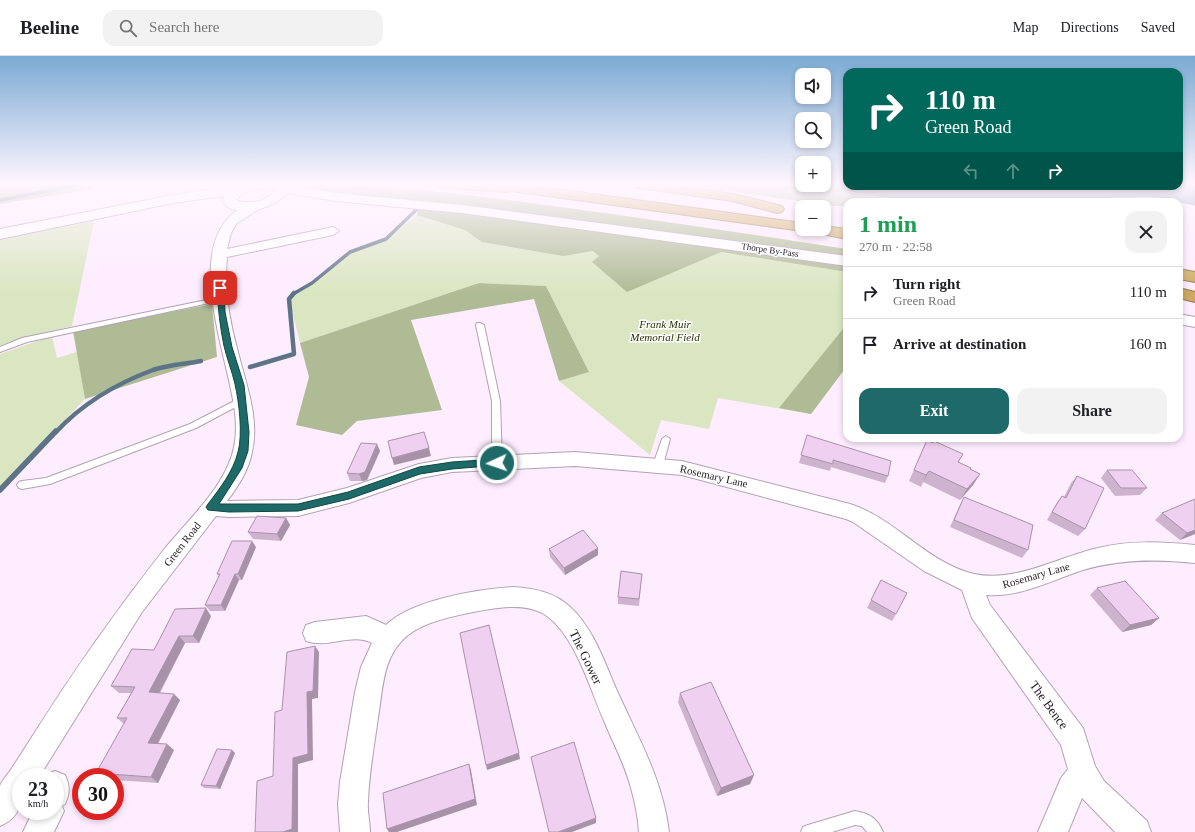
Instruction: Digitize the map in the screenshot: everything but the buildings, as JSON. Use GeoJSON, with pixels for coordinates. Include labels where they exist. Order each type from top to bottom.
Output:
{"type":"FeatureCollection","features":[{"type":"Feature","properties":{"kind":"highway"},"geometry":{"type":"LineString","coordinates":[[751,220],[795,226]]}},
{"type":"Feature","properties":{"kind":"highway"},"geometry":{"type":"LineString","coordinates":[[831,231],[843,233]]}},
{"type":"Feature","properties":{"kind":"highway"},"geometry":{"type":"LineString","coordinates":[[1183,275],[1195,277]]}},
{"type":"Feature","properties":{"kind":"highway"},"geometry":{"type":"LineString","coordinates":[[1183,294],[1195,297]]}},
{"type":"Feature","properties":{"kind":"main road"},"geometry":{"type":"LineString","coordinates":[[0,234],[67,220]]}},
{"type":"Feature","properties":{"kind":"main road","name":"Thorpe By-Pass"},"geometry":{"type":"LineString","coordinates":[[545,220],[843,260]]}},
{"type":"Feature","properties":{"kind":"main road"},"geometry":{"type":"LineString","coordinates":[[1183,320],[1195,322]]}},
{"type":"Feature","properties":{"kind":"street","name":"Green Road"},"geometry":{"type":"LineString","coordinates":[[29,768],[65,709],[134,605],[225,489],[237,468],[243,451],[245,432],[240,385],[228,347],[221,299],[219,255],[229,220]]}},
{"type":"Feature","properties":{"kind":"street"},"geometry":{"type":"LineString","coordinates":[[219,255],[333,231]]}},
{"type":"Feature","properties":{"kind":"street","name":"Rosemary Lane"},"geometry":{"type":"LineString","coordinates":[[211,507],[229,509],[298,508],[349,495],[419,471],[452,465],[575,459],[682,468],[850,512],[860,516],[938,567],[974,584],[998,586],[1019,582],[1055,569],[1098,557],[1140,550],[1195,554]]}},
{"type":"Feature","properties":{"kind":"street","name":"The Bence"},"geometry":{"type":"LineString","coordinates":[[974,584],[974,594],[980,611],[1073,738],[1083,772],[1094,791],[1136,832]]}},
{"type":"Feature","properties":{"kind":"street","name":"The Gower"},"geometry":{"type":"LineString","coordinates":[[355,832],[353,803],[369,688],[374,666],[388,639],[412,620],[473,601],[502,598],[531,598],[543,601],[553,607],[568,621],[586,650],[649,793],[654,832]]}},
{"type":"Feature","properties":{"kind":"street"},"geometry":{"type":"LineString","coordinates":[[315,633],[366,628],[388,639]]}},
{"type":"Feature","properties":{"kind":"street"},"geometry":{"type":"LineString","coordinates":[[1053,832],[1071,788],[1083,772]]}},
{"type":"Feature","properties":{"kind":"street"},"geometry":{"type":"LineString","coordinates":[[0,811],[12,793]]}},
{"type":"Feature","properties":{"kind":"street"},"geometry":{"type":"LineString","coordinates":[[38,832],[44,820]]}},
{"type":"Feature","properties":{"kind":"lane"},"geometry":{"type":"LineString","coordinates":[[0,350],[25,340],[221,299]]}},
{"type":"Feature","properties":{"kind":"lane"},"geometry":{"type":"LineString","coordinates":[[480,325],[496,402],[497,463]]}},
{"type":"Feature","properties":{"kind":"lane"},"geometry":{"type":"LineString","coordinates":[[22,485],[47,481],[194,426],[242,400]]}},
{"type":"Feature","properties":{"kind":"lane"},"geometry":{"type":"LineString","coordinates":[[658,465],[666,439]]}},
{"type":"Feature","properties":{"kind":"lane"},"geometry":{"type":"LineString","coordinates":[[808,832],[855,818],[866,820],[876,832]]}},
{"type":"Feature","properties":{"kind":"green space","name":"Frank Muir Memorial Field"},"geometry":{"type":"Polygon","coordinates":[[[410,220],[476,220],[721,252],[843,271],[843,371],[811,414],[718,398],[709,429],[661,420],[650,455],[559,381],[589,372],[546,286],[479,283],[300,343],[289,299],[350,252],[386,239],[410,220]]]}},
{"type":"Feature","properties":{"kind":"green space"},"geometry":{"type":"Polygon","coordinates":[[[434,220],[655,220],[843,248],[843,271],[721,252],[627,292],[592,262],[599,256],[593,251],[563,256],[482,242],[465,230],[434,220]]]}},
{"type":"Feature","properties":{"kind":"green space"},"geometry":{"type":"Polygon","coordinates":[[[94,221],[72,326],[26,337],[0,347],[0,240],[94,221]]]}},
{"type":"Feature","properties":{"kind":"green space"},"geometry":{"type":"Polygon","coordinates":[[[479,283],[546,286],[589,372],[559,381],[534,299],[411,320],[442,410],[357,421],[342,435],[296,425],[309,377],[300,343],[479,283]]]}},
{"type":"Feature","properties":{"kind":"green space"},"geometry":{"type":"Polygon","coordinates":[[[212,304],[217,357],[85,399],[73,331],[212,304]]]}},
{"type":"Feature","properties":{"kind":"green space"},"geometry":{"type":"Polygon","coordinates":[[[843,329],[843,371],[811,414],[779,408],[843,329]]]}},
{"type":"Feature","properties":{"kind":"green space"},"geometry":{"type":"Polygon","coordinates":[[[52,336],[57,358],[77,352],[85,399],[0,488],[0,354],[52,336]]]}},
{"type":"Feature","properties":{"kind":"waterway"},"geometry":{"type":"LineString","coordinates":[[293,294],[312,283],[350,252],[386,239],[405,220]]}},
{"type":"Feature","properties":{"kind":"waterway"},"geometry":{"type":"LineString","coordinates":[[250,367],[294,354],[289,299],[293,294]]}},
{"type":"Feature","properties":{"kind":"waterway"},"geometry":{"type":"LineString","coordinates":[[56,432],[77,412],[100,395],[139,375],[159,368],[201,361]]}},
{"type":"Feature","properties":{"kind":"waterway"},"geometry":{"type":"LineString","coordinates":[[0,490],[56,431]]}},
{"type":"Feature","properties":{"kind":"route"},"geometry":{"type":"LineString","coordinates":[[220,288],[222,312],[228,347],[240,385],[245,432],[243,451],[237,468],[225,489],[211,507],[229,509],[298,508],[324,503],[419,471],[452,465],[497,463]]}}]}
